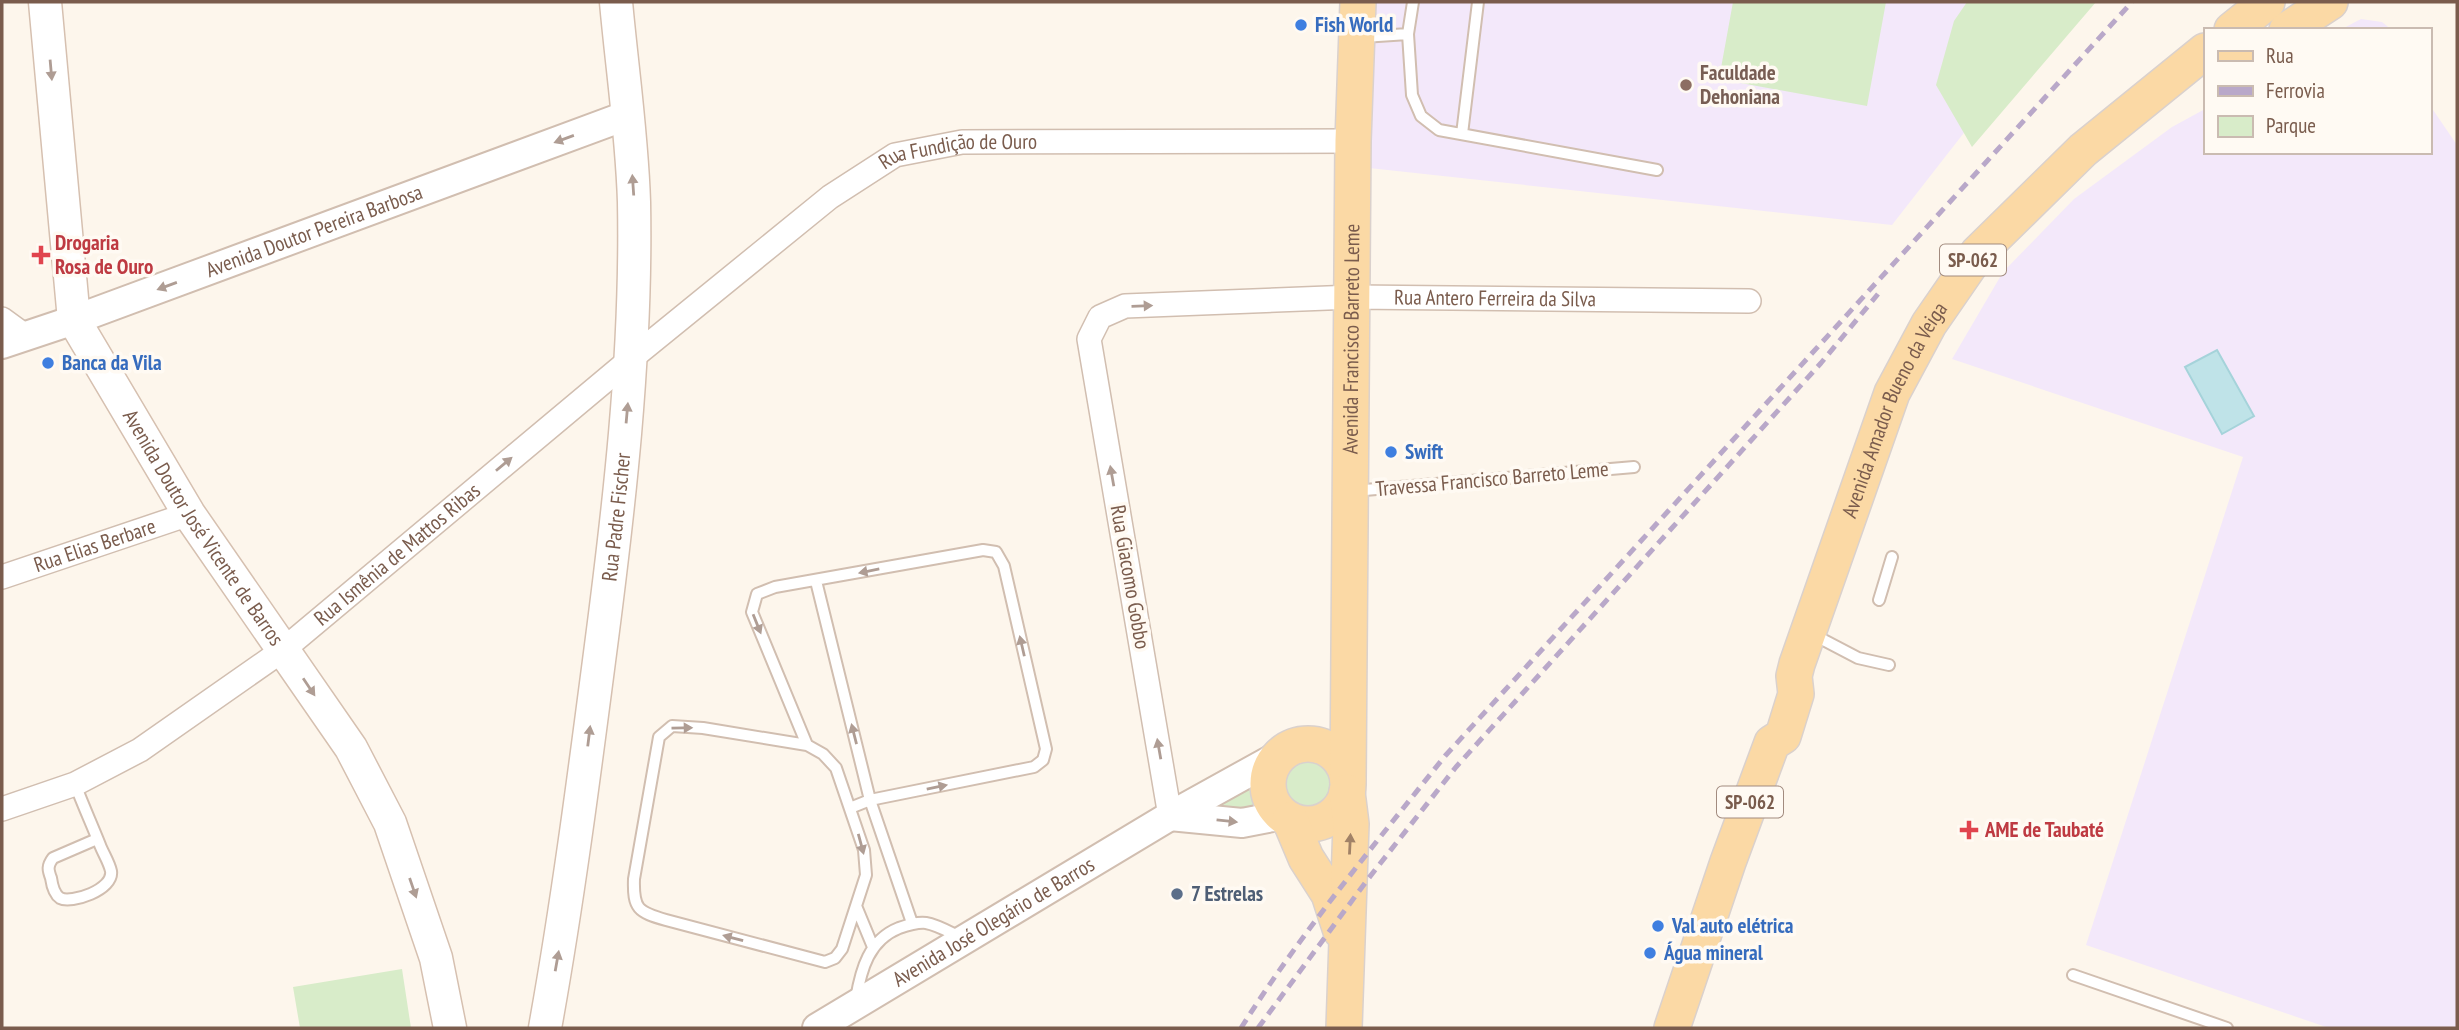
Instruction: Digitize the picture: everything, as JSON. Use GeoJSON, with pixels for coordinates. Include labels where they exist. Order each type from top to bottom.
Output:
{"type":"FeatureCollection","features":[{"type":"Feature","properties":{"kind":"main road","name":"Avenida Doutor José Vicente de Barros"},"geometry":{"type":"LineString","coordinates":[[45,2],[74,320],[189,514],[351,748],[390,822],[436,958],[450,1028]]}},
{"type":"Feature","properties":{"kind":"main road","name":"Rua Padre Fischer"},"geometry":{"type":"LineString","coordinates":[[545,1028],[566,910],[615,535],[632,358],[634,202],[616,2]]}},
{"type":"Feature","properties":{"kind":"main road","name":"Avenida Francisco Barreto Leme"},"geometry":{"type":"LineString","coordinates":[[1344,1028],[1351,824],[1347,786],[1353,141],[1358,2]]}},
{"type":"Feature","properties":{"kind":"main road"},"geometry":{"type":"LineString","coordinates":[[2234,28],[2267,2]]}},
{"type":"Feature","properties":{"kind":"main road"},"geometry":{"type":"LineString","coordinates":[[2290,28],[2330,2]]}},
{"type":"Feature","properties":{"kind":"main road","name":"Avenida Amador Bueno da Veiga"},"geometry":{"type":"LineString","coordinates":[[1672,1028],[1728,862],[1772,743],[1768,731],[1781,686],[1794,676],[1892,393],[1929,324],[1978,253],[2083,150],[2204,52]]}},
{"type":"Feature","properties":{"kind":"main road","name":"Avenida Amador Bueno da Veiga"},"geometry":{"type":"LineString","coordinates":[[2083,150],[2204,77]]}},
{"type":"Feature","properties":{"kind":"main road","name":"Avenida Francisco Barreto Leme"},"geometry":{"type":"LineString","coordinates":[[1292,750],[1337,702],[1348,677]]}},
{"type":"Feature","properties":{"kind":"main road"},"geometry":{"type":"LineString","coordinates":[[1286,817],[1302,824],[1314,824],[1325,820],[1343,803],[1347,786],[1344,768],[1328,749],[1316,745],[1292,750],[1272,765],[1268,790],[1272,802],[1286,817],[1306,858],[1329,894],[1345,944]]}},
{"type":"Feature","properties":{"kind":"street","name":"Avenida Doutor Pereira Barbosa"},"geometry":{"type":"LineString","coordinates":[[9,332],[74,320],[628,115]]}},
{"type":"Feature","properties":{"kind":"street","name":"Rua Fundição de Ouro"},"geometry":{"type":"LineString","coordinates":[[632,358],[830,197],[895,155],[962,142],[1353,141]]}},
{"type":"Feature","properties":{"kind":"street","name":"Rua Antero Ferreira da Silva"},"geometry":{"type":"LineString","coordinates":[[1089,339],[1100,317],[1125,306],[1353,297],[1749,301]]}},
{"type":"Feature","properties":{"kind":"street","name":"Rua Giacomo Gobbo"},"geometry":{"type":"LineString","coordinates":[[1089,339],[1170,816]]}},
{"type":"Feature","properties":{"kind":"street","name":"Rua Ismênia de Mattos Ribas"},"geometry":{"type":"LineString","coordinates":[[2,809],[75,785],[140,750],[283,650],[632,358]]}},
{"type":"Feature","properties":{"kind":"street","name":"Rua Elias Berbare"},"geometry":{"type":"LineString","coordinates":[[2,577],[189,514]]}},
{"type":"Feature","properties":{"kind":"street","name":"Avenida José Olegário de Barros"},"geometry":{"type":"LineString","coordinates":[[817,1028],[1170,816],[1292,750]]}},
{"type":"Feature","properties":{"kind":"street"},"geometry":{"type":"LineString","coordinates":[[1170,816],[1242,823],[1286,817]]}},
{"type":"Feature","properties":{"kind":"lane"},"geometry":{"type":"LineString","coordinates":[[1413,2],[1408,34],[1412,95],[1421,116],[1439,130],[1657,170]]}},
{"type":"Feature","properties":{"kind":"lane"},"geometry":{"type":"LineString","coordinates":[[1462,134],[1478,2]]}},
{"type":"Feature","properties":{"kind":"lane"},"geometry":{"type":"LineString","coordinates":[[1357,37],[1408,34]]}},
{"type":"Feature","properties":{"kind":"lane","name":"Travessa Francisco Barreto Leme"},"geometry":{"type":"LineString","coordinates":[[1350,491],[1634,467]]}},
{"type":"Feature","properties":{"kind":"lane"},"geometry":{"type":"LineString","coordinates":[[807,745],[752,612],[757,594],[775,587],[983,550],[996,552],[1004,566],[1046,749],[1043,760],[1034,767],[870,800],[850,808]]}},
{"type":"Feature","properties":{"kind":"lane"},"geometry":{"type":"LineString","coordinates":[[1879,600],[1892,557]]}},
{"type":"Feature","properties":{"kind":"lane"},"geometry":{"type":"LineString","coordinates":[[816,580],[870,800],[912,923]]}},
{"type":"Feature","properties":{"kind":"lane"},"geometry":{"type":"LineString","coordinates":[[1808,632],[1858,658],[1889,665]]}},
{"type":"Feature","properties":{"kind":"lane"},"geometry":{"type":"LineString","coordinates":[[672,726],[703,728],[807,745],[823,754],[836,768],[864,850],[866,875],[842,949],[835,958],[825,962],[646,914],[637,908],[633,899],[634,879],[659,737],[672,726]]}},
{"type":"Feature","properties":{"kind":"lane"},"geometry":{"type":"LineString","coordinates":[[75,785],[111,871],[110,881],[104,888],[70,900],[61,898],[54,892],[48,868],[52,858],[97,839]]}},
{"type":"Feature","properties":{"kind":"lane"},"geometry":{"type":"LineString","coordinates":[[856,906],[873,947]]}},
{"type":"Feature","properties":{"kind":"lane"},"geometry":{"type":"LineString","coordinates":[[855,1006],[866,960],[873,947],[887,933],[912,923],[927,923],[965,939]]}},
{"type":"Feature","properties":{"kind":"lane"},"geometry":{"type":"LineString","coordinates":[[2073,975],[2227,1028]]}},
{"type":"Feature","properties":{"kind":"shaded area","name":"Faculdade Dehoniana"},"geometry":{"type":"Polygon","coordinates":[[[1375,2],[2066,2],[1892,225],[1369,168],[1375,2]]]}},
{"type":"Feature","properties":{"kind":"shaded area"},"geometry":{"type":"Polygon","coordinates":[[[2361,19],[2382,22],[2390,28],[2344,28],[2361,19]]]}},
{"type":"Feature","properties":{"kind":"shaded area"},"geometry":{"type":"Polygon","coordinates":[[[2431,107],[2457,145],[2457,1028],[2329,1028],[2086,945],[2243,457],[1952,359],[2003,272],[2074,199],[2172,127],[2204,110],[2204,154],[2431,154],[2431,107]]]}},
{"type":"Feature","properties":{"kind":"green space"},"geometry":{"type":"Polygon","coordinates":[[[1733,2],[1886,2],[1867,106],[1719,79],[1733,2]]]}},
{"type":"Feature","properties":{"kind":"green space"},"geometry":{"type":"Polygon","coordinates":[[[1967,2],[2096,2],[1972,147],[1936,85],[1954,21],[1967,2]]]}},
{"type":"Feature","properties":{"kind":"green space"},"geometry":{"type":"Polygon","coordinates":[[[1308,761],[1318,763],[1326,769],[1332,777],[1332,797],[1326,805],[1318,811],[1308,813],[1298,811],[1290,805],[1284,797],[1282,787],[1284,777],[1290,769],[1298,763],[1308,761]]]}},
{"type":"Feature","properties":{"kind":"green space"},"geometry":{"type":"Polygon","coordinates":[[[1262,773],[1262,796],[1267,815],[1205,811],[1262,773]]]}},
{"type":"Feature","properties":{"kind":"green space"},"geometry":{"type":"Polygon","coordinates":[[[402,969],[411,1028],[300,1028],[293,987],[402,969]]]}},
{"type":"Feature","properties":{"kind":"water"},"geometry":{"type":"Polygon","coordinates":[[[2217,350],[2254,416],[2222,434],[2185,367],[2217,350]]]}},
{"type":"Feature","properties":{"kind":"railway"},"geometry":{"type":"LineString","coordinates":[[1241,1028],[1313,924],[1445,756],[2132,2]]}},
{"type":"Feature","properties":{"kind":"railway"},"geometry":{"type":"LineString","coordinates":[[1258,1028],[1368,879],[1456,767],[1821,363],[1878,294]]}},
{"type":"Feature","properties":{"kind":"place","name":"Fish World"},"geometry":{"type":"Point","coordinates":[1301,25]}},
{"type":"Feature","properties":{"kind":"place","name":"Faculdade Dehoniana"},"geometry":{"type":"Point","coordinates":[1686,85]}},
{"type":"Feature","properties":{"kind":"place","name":"Drogaria Rosa de Ouro"},"geometry":{"type":"Point","coordinates":[41,255]}},
{"type":"Feature","properties":{"kind":"place","name":"Banca da Vila"},"geometry":{"type":"Point","coordinates":[48,363]}},
{"type":"Feature","properties":{"kind":"place","name":"Swift"},"geometry":{"type":"Point","coordinates":[1391,452]}},
{"type":"Feature","properties":{"kind":"place","name":"AME de Taubaté"},"geometry":{"type":"Point","coordinates":[1969,830]}},
{"type":"Feature","properties":{"kind":"place","name":"7 Estrelas"},"geometry":{"type":"Point","coordinates":[1177,894]}},
{"type":"Feature","properties":{"kind":"place","name":"Val auto elétrica"},"geometry":{"type":"Point","coordinates":[1658,926]}},
{"type":"Feature","properties":{"kind":"place","name":"Água mineral"},"geometry":{"type":"Point","coordinates":[1650,953]}}]}
